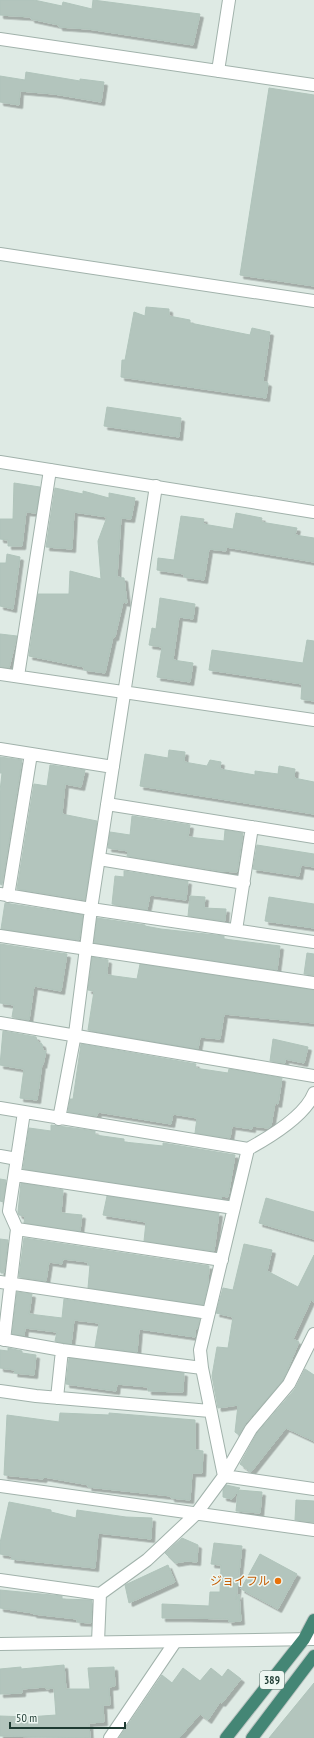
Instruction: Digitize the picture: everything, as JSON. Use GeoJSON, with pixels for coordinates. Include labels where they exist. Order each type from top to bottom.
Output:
{"type":"FeatureCollection","features":[{"type":"Feature","properties":{"kind":"highway","name":"389"},"geometry":{"type":"LineString","coordinates":[[226,1738],[309,1639],[314,1620]]}},
{"type":"Feature","properties":{"kind":"highway","name":"389"},"geometry":{"type":"LineString","coordinates":[[252,1738],[314,1656]]}},
{"type":"Feature","properties":{"kind":"street"},"geometry":{"type":"LineString","coordinates":[[218,71],[229,0]]}},
{"type":"Feature","properties":{"kind":"street"},"geometry":{"type":"LineString","coordinates":[[0,39],[314,85]]}},
{"type":"Feature","properties":{"kind":"street"},"geometry":{"type":"LineString","coordinates":[[0,254],[314,301]]}},
{"type":"Feature","properties":{"kind":"street"},"geometry":{"type":"LineString","coordinates":[[0,462],[314,512]]}},
{"type":"Feature","properties":{"kind":"street"},"geometry":{"type":"LineString","coordinates":[[18,676],[50,470]]}},
{"type":"Feature","properties":{"kind":"street"},"geometry":{"type":"LineString","coordinates":[[59,1119],[74,1034],[90,909],[156,486]]}},
{"type":"Feature","properties":{"kind":"street"},"geometry":{"type":"LineString","coordinates":[[0,674],[314,720]]}},
{"type":"Feature","properties":{"kind":"street"},"geometry":{"type":"LineString","coordinates":[[0,749],[113,767]]}},
{"type":"Feature","properties":{"kind":"street"},"geometry":{"type":"LineString","coordinates":[[31,754],[4,895],[314,942]]}},
{"type":"Feature","properties":{"kind":"street"},"geometry":{"type":"LineString","coordinates":[[107,804],[314,837]]}},
{"type":"Feature","properties":{"kind":"street"},"geometry":{"type":"LineString","coordinates":[[236,930],[252,827]]}},
{"type":"Feature","properties":{"kind":"street"},"geometry":{"type":"LineString","coordinates":[[99,859],[244,883]]}},
{"type":"Feature","properties":{"kind":"street"},"geometry":{"type":"LineString","coordinates":[[0,936],[314,983]]}},
{"type":"Feature","properties":{"kind":"street"},"geometry":{"type":"LineString","coordinates":[[0,1022],[314,1076]]}},
{"type":"Feature","properties":{"kind":"street"},"geometry":{"type":"LineString","coordinates":[[0,1108],[59,1119],[248,1149],[268,1139],[305,1109],[310,1104],[314,1093]]}},
{"type":"Feature","properties":{"kind":"street"},"geometry":{"type":"LineString","coordinates":[[24,1112],[15,1175],[5,1210],[17,1229],[5,1283],[2,1340],[62,1350],[202,1368]]}},
{"type":"Feature","properties":{"kind":"street"},"geometry":{"type":"LineString","coordinates":[[224,1476],[210,1411],[200,1350],[248,1149]]}},
{"type":"Feature","properties":{"kind":"street"},"geometry":{"type":"LineString","coordinates":[[0,1156],[17,1159]]}},
{"type":"Feature","properties":{"kind":"street"},"geometry":{"type":"LineString","coordinates":[[15,1175],[234,1208]]}},
{"type":"Feature","properties":{"kind":"street"},"geometry":{"type":"LineString","coordinates":[[17,1229],[222,1260]]}},
{"type":"Feature","properties":{"kind":"street"},"geometry":{"type":"LineString","coordinates":[[5,1283],[209,1313]]}},
{"type":"Feature","properties":{"kind":"street"},"geometry":{"type":"LineString","coordinates":[[0,1580],[100,1594],[147,1560],[196,1514],[224,1476],[250,1429],[289,1384],[314,1334]]}},
{"type":"Feature","properties":{"kind":"street"},"geometry":{"type":"LineString","coordinates":[[57,1398],[62,1350]]}},
{"type":"Feature","properties":{"kind":"street"},"geometry":{"type":"LineString","coordinates":[[0,1391],[57,1398],[210,1411]]}},
{"type":"Feature","properties":{"kind":"street"},"geometry":{"type":"LineString","coordinates":[[224,1476],[314,1489]]}},
{"type":"Feature","properties":{"kind":"street"},"geometry":{"type":"LineString","coordinates":[[0,1486],[314,1530]]}},
{"type":"Feature","properties":{"kind":"street"},"geometry":{"type":"LineString","coordinates":[[98,1642],[100,1594]]}},
{"type":"Feature","properties":{"kind":"street"},"geometry":{"type":"LineString","coordinates":[[0,1644],[309,1639]]}},
{"type":"Feature","properties":{"kind":"street"},"geometry":{"type":"LineString","coordinates":[[110,1738],[175,1642]]}},
{"type":"Feature","properties":{"kind":"building"},"geometry":{"type":"Polygon","coordinates":[[[0,0],[34,0],[62,6],[63,2],[92,9],[93,0],[200,14],[193,45],[88,29],[59,27],[59,25],[31,19],[31,17],[0,15],[0,0]]]}},
{"type":"Feature","properties":{"kind":"building"},"geometry":{"type":"Polygon","coordinates":[[[26,72],[80,81],[80,79],[104,82],[101,102],[54,94],[20,91],[19,105],[0,102],[0,76],[25,80],[26,72]]]}},
{"type":"Feature","properties":{"kind":"building"},"geometry":{"type":"Polygon","coordinates":[[[269,88],[314,95],[314,286],[240,275],[269,88]]]}},
{"type":"Feature","properties":{"kind":"building"},"geometry":{"type":"Polygon","coordinates":[[[146,307],[169,309],[169,316],[190,320],[190,323],[250,335],[252,328],[270,332],[263,381],[268,383],[266,398],[121,377],[122,360],[125,360],[134,312],[145,316],[146,307]]]}},
{"type":"Feature","properties":{"kind":"building"},"geometry":{"type":"Polygon","coordinates":[[[107,407],[181,418],[179,437],[104,426],[107,407]]]}},
{"type":"Feature","properties":{"kind":"building"},"geometry":{"type":"Polygon","coordinates":[[[14,483],[40,487],[36,513],[26,512],[22,546],[8,546],[8,540],[0,539],[0,519],[13,519],[14,483]]]}},
{"type":"Feature","properties":{"kind":"building"},"geometry":{"type":"Polygon","coordinates":[[[55,488],[83,494],[83,491],[109,498],[109,493],[135,498],[131,519],[121,518],[117,577],[124,578],[127,603],[123,602],[105,673],[84,670],[84,667],[29,656],[38,594],[69,594],[70,571],[101,579],[98,541],[107,517],[74,512],[72,549],[46,547],[55,488]]]}},
{"type":"Feature","properties":{"kind":"building"},"geometry":{"type":"Polygon","coordinates":[[[236,513],[262,518],[261,522],[297,528],[295,535],[314,538],[314,562],[226,547],[226,551],[209,549],[204,580],[184,577],[184,574],[157,570],[158,558],[174,560],[181,516],[204,519],[203,524],[233,529],[236,513]]]}},
{"type":"Feature","properties":{"kind":"building"},"geometry":{"type":"Polygon","coordinates":[[[7,554],[20,557],[13,609],[0,606],[0,563],[6,563],[7,554]]]}},
{"type":"Feature","properties":{"kind":"building"},"geometry":{"type":"Polygon","coordinates":[[[160,598],[195,604],[193,619],[179,617],[173,660],[193,663],[190,682],[157,677],[162,647],[149,645],[152,628],[156,629],[160,598]]]}},
{"type":"Feature","properties":{"kind":"building"},"geometry":{"type":"Polygon","coordinates":[[[0,634],[17,636],[9,668],[0,667],[0,634]]]}},
{"type":"Feature","properties":{"kind":"building"},"geometry":{"type":"Polygon","coordinates":[[[307,640],[314,641],[314,701],[301,699],[302,684],[209,670],[212,650],[303,663],[307,640]]]}},
{"type":"Feature","properties":{"kind":"building"},"geometry":{"type":"Polygon","coordinates":[[[169,750],[185,752],[184,762],[207,766],[210,760],[221,762],[220,769],[255,775],[255,771],[278,774],[279,766],[295,769],[294,778],[314,782],[314,814],[140,786],[145,754],[168,758],[169,750]]]}},
{"type":"Feature","properties":{"kind":"building"},"geometry":{"type":"Polygon","coordinates":[[[0,757],[22,760],[2,885],[0,884],[0,791],[2,773],[0,773],[0,757]]]}},
{"type":"Feature","properties":{"kind":"building"},"geometry":{"type":"Polygon","coordinates":[[[50,765],[85,770],[81,787],[65,784],[62,814],[97,821],[85,900],[17,889],[34,784],[47,786],[50,765]]]}},
{"type":"Feature","properties":{"kind":"building"},"geometry":{"type":"Polygon","coordinates":[[[132,816],[190,825],[188,837],[224,841],[225,830],[243,833],[237,872],[220,871],[127,856],[128,851],[108,848],[110,832],[130,835],[132,816]]]}},
{"type":"Feature","properties":{"kind":"building"},"geometry":{"type":"Polygon","coordinates":[[[257,845],[314,854],[314,867],[301,865],[299,876],[253,869],[257,845]]]}},
{"type":"Feature","properties":{"kind":"building"},"geometry":{"type":"Polygon","coordinates":[[[124,871],[188,881],[186,900],[150,895],[147,910],[112,904],[115,876],[124,877],[124,871]]]}},
{"type":"Feature","properties":{"kind":"building"},"geometry":{"type":"Polygon","coordinates":[[[190,896],[205,897],[204,908],[226,909],[225,921],[188,916],[190,896]]]}},
{"type":"Feature","properties":{"kind":"building"},"geometry":{"type":"Polygon","coordinates":[[[269,897],[314,904],[314,928],[265,921],[269,897]]]}},
{"type":"Feature","properties":{"kind":"building"},"geometry":{"type":"Polygon","coordinates":[[[5,903],[83,915],[79,940],[1,929],[5,903]]]}},
{"type":"Feature","properties":{"kind":"building"},"geometry":{"type":"Polygon","coordinates":[[[97,918],[145,925],[161,929],[224,936],[224,939],[280,946],[277,970],[94,943],[97,918]]]}},
{"type":"Feature","properties":{"kind":"building"},"geometry":{"type":"Polygon","coordinates":[[[0,944],[67,954],[61,991],[34,986],[29,1020],[12,1017],[14,1005],[0,1003],[0,944]]]}},
{"type":"Feature","properties":{"kind":"building"},"geometry":{"type":"Polygon","coordinates":[[[307,953],[314,954],[314,975],[304,974],[307,953]]]}},
{"type":"Feature","properties":{"kind":"building"},"geometry":{"type":"Polygon","coordinates":[[[92,957],[108,960],[107,975],[137,979],[140,964],[314,990],[314,1023],[224,1014],[220,1039],[200,1037],[198,1049],[88,1030],[94,991],[88,990],[92,957]]]}},
{"type":"Feature","properties":{"kind":"building"},"geometry":{"type":"Polygon","coordinates":[[[3,1031],[36,1037],[38,1042],[42,1044],[43,1051],[46,1051],[43,1065],[42,1064],[37,1100],[20,1098],[24,1069],[0,1065],[3,1031]]]}},
{"type":"Feature","properties":{"kind":"building"},"geometry":{"type":"Polygon","coordinates":[[[273,1039],[308,1047],[304,1063],[285,1059],[285,1063],[270,1061],[273,1039]]]}},
{"type":"Feature","properties":{"kind":"building"},"geometry":{"type":"Polygon","coordinates":[[[81,1044],[196,1064],[195,1068],[228,1073],[229,1069],[282,1078],[278,1104],[275,1103],[271,1126],[268,1128],[252,1126],[252,1129],[232,1126],[230,1138],[195,1133],[197,1118],[173,1114],[171,1124],[98,1112],[97,1116],[68,1112],[70,1099],[73,1099],[81,1044]]]}},
{"type":"Feature","properties":{"kind":"building"},"geometry":{"type":"Polygon","coordinates":[[[51,1125],[95,1131],[95,1135],[124,1139],[124,1142],[163,1146],[163,1143],[235,1155],[228,1197],[222,1196],[221,1199],[23,1169],[29,1128],[51,1131],[51,1125]]]}},
{"type":"Feature","properties":{"kind":"building"},"geometry":{"type":"Polygon","coordinates":[[[0,1179],[6,1180],[3,1202],[0,1201],[0,1179]]]}},
{"type":"Feature","properties":{"kind":"building"},"geometry":{"type":"Polygon","coordinates":[[[21,1183],[63,1190],[61,1213],[82,1215],[80,1231],[24,1223],[25,1216],[19,1215],[18,1212],[21,1183]]]}},
{"type":"Feature","properties":{"kind":"building"},"geometry":{"type":"Polygon","coordinates":[[[107,1196],[219,1213],[214,1251],[144,1241],[146,1222],[103,1215],[107,1196]]]}},
{"type":"Feature","properties":{"kind":"building"},"geometry":{"type":"Polygon","coordinates":[[[266,1198],[314,1212],[314,1239],[259,1223],[266,1198]]]}},
{"type":"Feature","properties":{"kind":"building"},"geometry":{"type":"Polygon","coordinates":[[[24,1238],[209,1266],[208,1284],[203,1305],[88,1288],[90,1265],[88,1265],[88,1262],[63,1259],[62,1264],[49,1262],[46,1281],[19,1277],[24,1238]]]}},
{"type":"Feature","properties":{"kind":"building"},"geometry":{"type":"Polygon","coordinates":[[[0,1239],[8,1240],[4,1273],[1,1273],[0,1269],[0,1239]]]}},
{"type":"Feature","properties":{"kind":"building"},"geometry":{"type":"Polygon","coordinates":[[[244,1244],[272,1250],[267,1271],[298,1287],[314,1255],[314,1302],[311,1300],[293,1339],[299,1342],[283,1380],[245,1424],[239,1435],[235,1432],[238,1405],[218,1408],[212,1376],[217,1347],[228,1348],[233,1317],[216,1313],[223,1288],[233,1290],[244,1244]]]}},
{"type":"Feature","properties":{"kind":"building"},"geometry":{"type":"Polygon","coordinates":[[[17,1292],[32,1294],[29,1314],[62,1318],[64,1299],[200,1319],[197,1329],[195,1329],[195,1337],[139,1329],[137,1352],[95,1347],[99,1323],[74,1320],[71,1344],[63,1343],[55,1341],[57,1332],[25,1328],[24,1336],[12,1334],[17,1292]]]}},
{"type":"Feature","properties":{"kind":"building"},"geometry":{"type":"Polygon","coordinates":[[[8,1348],[22,1351],[22,1353],[36,1355],[34,1375],[14,1373],[15,1370],[0,1368],[0,1350],[8,1351],[8,1348]]]}},
{"type":"Feature","properties":{"kind":"building"},"geometry":{"type":"Polygon","coordinates":[[[69,1358],[184,1373],[183,1392],[148,1391],[148,1387],[117,1384],[116,1391],[66,1384],[69,1358]]]}},
{"type":"Feature","properties":{"kind":"building"},"geometry":{"type":"Polygon","coordinates":[[[305,1369],[314,1375],[314,1441],[286,1428],[251,1472],[240,1464],[257,1433],[295,1389],[305,1369]]]}},
{"type":"Feature","properties":{"kind":"building"},"geometry":{"type":"Polygon","coordinates":[[[60,1413],[109,1415],[109,1413],[195,1420],[195,1450],[203,1451],[202,1473],[192,1473],[190,1500],[171,1498],[171,1496],[88,1487],[89,1485],[44,1477],[43,1479],[4,1475],[7,1415],[59,1422],[60,1413]]]}},
{"type":"Feature","properties":{"kind":"building"},"geometry":{"type":"Polygon","coordinates":[[[226,1485],[240,1488],[238,1490],[262,1492],[260,1513],[236,1511],[238,1491],[232,1499],[223,1497],[223,1490],[226,1485]]]}},
{"type":"Feature","properties":{"kind":"building"},"geometry":{"type":"Polygon","coordinates":[[[296,1500],[314,1501],[314,1522],[295,1520],[296,1500]]]}},
{"type":"Feature","properties":{"kind":"building"},"geometry":{"type":"Polygon","coordinates":[[[9,1502],[51,1510],[51,1512],[76,1518],[77,1510],[126,1517],[152,1518],[151,1539],[98,1533],[95,1568],[11,1559],[12,1556],[0,1554],[0,1543],[9,1502]]]}},
{"type":"Feature","properties":{"kind":"building"},"geometry":{"type":"Polygon","coordinates":[[[182,1538],[198,1545],[197,1562],[187,1561],[175,1563],[165,1553],[182,1538]]]}},
{"type":"Feature","properties":{"kind":"building"},"geometry":{"type":"Polygon","coordinates":[[[214,1543],[242,1546],[236,1600],[239,1594],[241,1621],[229,1622],[228,1619],[162,1618],[162,1604],[209,1606],[210,1592],[220,1592],[221,1565],[211,1564],[214,1543]]]}},
{"type":"Feature","properties":{"kind":"building"},"geometry":{"type":"Polygon","coordinates":[[[260,1554],[297,1574],[278,1609],[241,1589],[260,1554]]]}},
{"type":"Feature","properties":{"kind":"building"},"geometry":{"type":"Polygon","coordinates":[[[168,1565],[175,1582],[129,1603],[125,1585],[168,1565]]]}},
{"type":"Feature","properties":{"kind":"building"},"geometry":{"type":"Polygon","coordinates":[[[0,1590],[62,1596],[62,1599],[92,1600],[91,1623],[77,1622],[77,1619],[33,1614],[0,1608],[0,1590]]]}},
{"type":"Feature","properties":{"kind":"building"},"geometry":{"type":"Polygon","coordinates":[[[64,1665],[66,1689],[90,1689],[88,1668],[114,1667],[115,1686],[109,1687],[110,1705],[103,1705],[104,1722],[89,1723],[90,1738],[0,1736],[0,1716],[28,1717],[56,1715],[54,1688],[46,1689],[45,1687],[22,1689],[22,1693],[0,1694],[0,1669],[21,1667],[21,1669],[64,1665]]]}},
{"type":"Feature","properties":{"kind":"building"},"geometry":{"type":"Polygon","coordinates":[[[183,1668],[200,1681],[211,1668],[222,1677],[228,1669],[241,1679],[222,1703],[220,1702],[208,1720],[200,1714],[179,1738],[119,1738],[162,1675],[172,1683],[183,1668]]]}},
{"type":"Feature","properties":{"kind":"building"},"geometry":{"type":"Polygon","coordinates":[[[314,1683],[314,1738],[269,1738],[314,1683]]]}},
{"type":"Feature","properties":{"kind":"place","name":"ジョイフル"},"geometry":{"type":"Point","coordinates":[278,1581]}}]}
